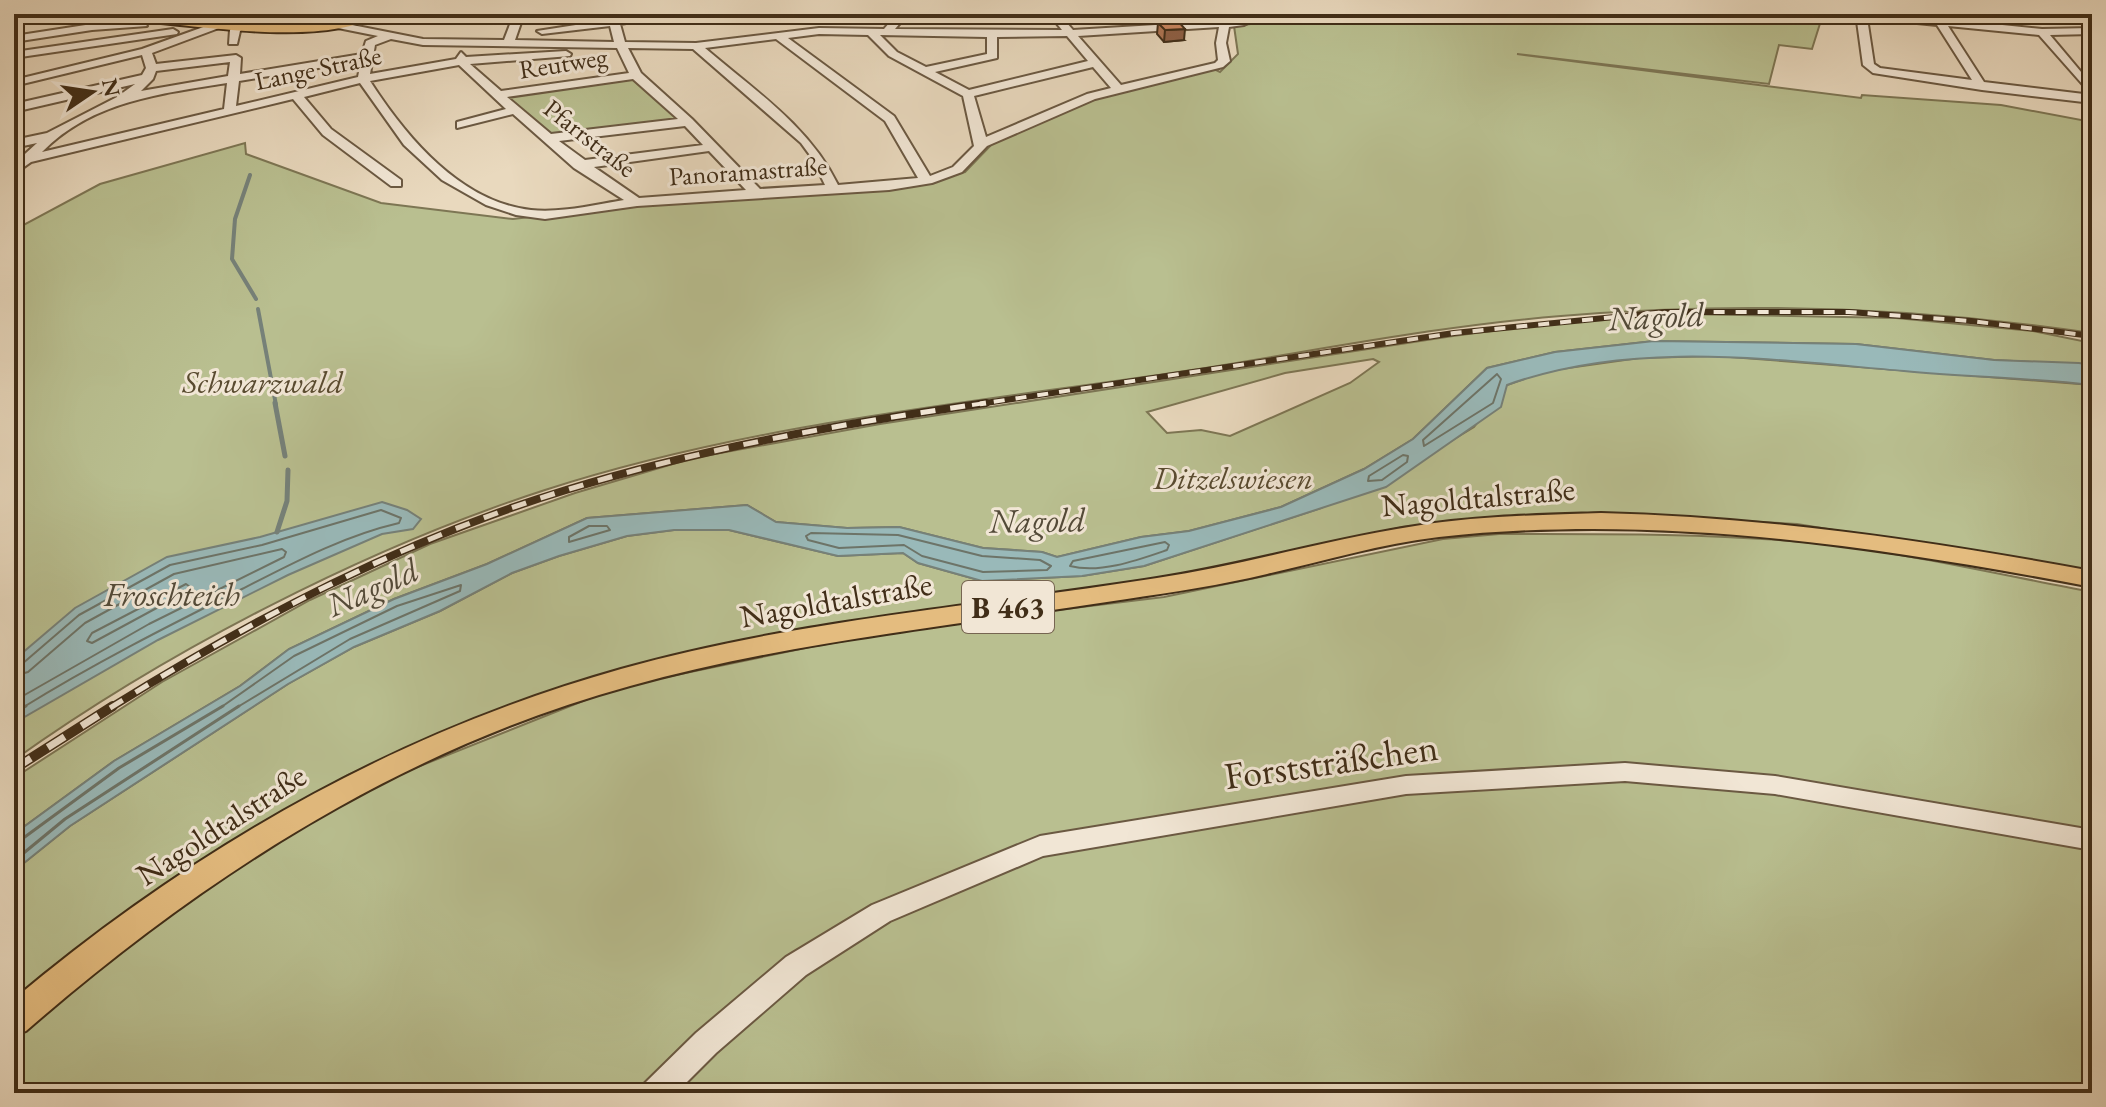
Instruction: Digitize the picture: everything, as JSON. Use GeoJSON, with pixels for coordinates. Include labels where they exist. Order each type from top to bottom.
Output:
{"type":"FeatureCollection","features":[{"type":"Feature","properties":{"kind":"main road"},"geometry":{"type":"LineString","coordinates":[[107,14],[173,24],[305,26],[337,25],[371,14]]}},
{"type":"Feature","properties":{"kind":"main road","name":"Nagoldtalstraße"},"geometry":{"type":"LineString","coordinates":[[14,1020],[104,945],[195,878],[270,829],[364,778],[455,736],[558,698],[627,677],[755,648],[846,630],[1188,581],[1402,535],[1539,521],[1655,521],[1785,529],[1914,546],[2092,579]]}},
{"type":"Feature","properties":{"kind":"street"},"geometry":{"type":"LineString","coordinates":[[14,29],[93,14]]}},
{"type":"Feature","properties":{"kind":"street"},"geometry":{"type":"LineString","coordinates":[[260,25],[275,14]]}},
{"type":"Feature","properties":{"kind":"street"},"geometry":{"type":"LineString","coordinates":[[305,26],[322,14]]}},
{"type":"Feature","properties":{"kind":"street"},"geometry":{"type":"LineString","coordinates":[[510,38],[519,14]]}},
{"type":"Feature","properties":{"kind":"street"},"geometry":{"type":"LineString","coordinates":[[337,25],[423,42],[461,43],[510,38],[612,19],[678,14]]}},
{"type":"Feature","properties":{"kind":"street"},"geometry":{"type":"LineString","coordinates":[[886,33],[903,14]]}},
{"type":"Feature","properties":{"kind":"street"},"geometry":{"type":"LineString","coordinates":[[1054,14],[1117,88]]}},
{"type":"Feature","properties":{"kind":"street"},"geometry":{"type":"LineString","coordinates":[[510,38],[621,47],[696,46],[819,31],[886,33],[962,30],[992,36],[1225,19],[1240,23],[1260,14]]}},
{"type":"Feature","properties":{"kind":"street"},"geometry":{"type":"LineString","coordinates":[[2092,31],[2042,32],[1939,17],[1864,14],[1862,17],[1872,68],[1893,76],[2092,99]]}},
{"type":"Feature","properties":{"kind":"street"},"geometry":{"type":"LineString","coordinates":[[1939,17],[1982,87]]}},
{"type":"Feature","properties":{"kind":"street"},"geometry":{"type":"LineString","coordinates":[[612,19],[621,47],[636,75],[688,122],[757,194]]}},
{"type":"Feature","properties":{"kind":"street","name":"Panoramastraße"},"geometry":{"type":"LineString","coordinates":[[363,79],[401,138],[446,176],[498,205],[527,213],[547,213],[636,202],[895,185],[925,179],[957,169],[973,157],[982,143],[1091,96],[1207,69],[1224,61],[1221,43],[1225,19]]}},
{"type":"Feature","properties":{"kind":"street"},"geometry":{"type":"LineString","coordinates":[[14,39],[92,27],[223,23]]}},
{"type":"Feature","properties":{"kind":"street"},"geometry":{"type":"LineString","coordinates":[[14,83],[146,51],[173,24]]}},
{"type":"Feature","properties":{"kind":"street"},"geometry":{"type":"LineString","coordinates":[[14,55],[173,24]]}},
{"type":"Feature","properties":{"kind":"street"},"geometry":{"type":"LineString","coordinates":[[233,42],[235,30],[241,25]]}},
{"type":"Feature","properties":{"kind":"street"},"geometry":{"type":"LineString","coordinates":[[2042,32],[2092,92]]}},
{"type":"Feature","properties":{"kind":"street"},"geometry":{"type":"LineString","coordinates":[[872,33],[893,54],[968,94],[1095,63]]}},
{"type":"Feature","properties":{"kind":"street"},"geometry":{"type":"LineString","coordinates":[[363,79],[370,56],[370,43],[391,35]]}},
{"type":"Feature","properties":{"kind":"street"},"geometry":{"type":"LineString","coordinates":[[924,71],[993,56],[992,36]]}},
{"type":"Feature","properties":{"kind":"street"},"geometry":{"type":"LineString","coordinates":[[780,37],[890,119],[925,179]]}},
{"type":"Feature","properties":{"kind":"street"},"geometry":{"type":"LineString","coordinates":[[461,43],[461,61]]}},
{"type":"Feature","properties":{"kind":"street"},"geometry":{"type":"LineString","coordinates":[[696,46],[805,140],[818,157],[833,189]]}},
{"type":"Feature","properties":{"kind":"street","name":"Lange Straße"},"geometry":{"type":"LineString","coordinates":[[29,159],[363,79],[461,61],[621,47]]}},
{"type":"Feature","properties":{"kind":"street"},"geometry":{"type":"LineString","coordinates":[[146,51],[150,72]]}},
{"type":"Feature","properties":{"kind":"street"},"geometry":{"type":"LineString","coordinates":[[14,170],[51,136],[85,114],[130,96],[370,56]]}},
{"type":"Feature","properties":{"kind":"street"},"geometry":{"type":"LineString","coordinates":[[14,108],[150,72],[236,58],[230,110]]}},
{"type":"Feature","properties":{"kind":"street","name":"Pfarrstraße"},"geometry":{"type":"LineString","coordinates":[[461,61],[579,165],[636,202]]}},
{"type":"Feature","properties":{"kind":"street"},"geometry":{"type":"LineString","coordinates":[[130,96],[150,72]]}},
{"type":"Feature","properties":{"kind":"street","name":"Reutweg"},"geometry":{"type":"LineString","coordinates":[[498,95],[636,75]]}},
{"type":"Feature","properties":{"kind":"street"},"geometry":{"type":"LineString","coordinates":[[968,94],[982,143]]}},
{"type":"Feature","properties":{"kind":"street"},"geometry":{"type":"LineString","coordinates":[[296,95],[327,132],[396,183]]}},
{"type":"Feature","properties":{"kind":"street","name":"Pfarrstraße"},"geometry":{"type":"LineString","coordinates":[[461,125],[515,110]]}},
{"type":"Feature","properties":{"kind":"street"},"geometry":{"type":"LineString","coordinates":[[549,138],[688,122]]}},
{"type":"Feature","properties":{"kind":"street"},"geometry":{"type":"LineString","coordinates":[[14,144],[51,136]]}},
{"type":"Feature","properties":{"kind":"street"},"geometry":{"type":"LineString","coordinates":[[579,165],[713,147]]}},
{"type":"Feature","properties":{"kind":"street","name":"Forststräßchen"},"geometry":{"type":"LineString","coordinates":[[656,1093],[706,1043],[796,966],[881,913],[1040,846],[1054,843],[1406,785],[1625,772],[1775,785],[2092,840]]}},
{"type":"Feature","properties":{"kind":"green space","name":"Schwarzwald"},"geometry":{"type":"Polygon","coordinates":[[[1276,14],[1823,14],[1812,49],[1779,45],[1769,84],[1517,54],[1861,98],[1862,95],[2001,105],[2092,122],[2092,333],[1960,317],[1827,309],[1694,309],[1561,316],[1420,333],[782,431],[623,467],[545,490],[408,541],[339,572],[202,642],[73,719],[14,760],[14,230],[100,184],[245,143],[246,154],[381,203],[513,219],[641,204],[902,186],[965,172],[992,144],[1094,98],[1214,69],[1220,72],[1238,54],[1234,26],[1259,23],[1276,14]]]}},
{"type":"Feature","properties":{"kind":"green space"},"geometry":{"type":"Polygon","coordinates":[[[633,76],[684,122],[551,137],[505,96],[633,76]]]}},
{"type":"Feature","properties":{"kind":"green space","name":"Ditzelswiesen"},"geometry":{"type":"Polygon","coordinates":[[[1682,314],[1896,318],[2033,331],[2092,343],[2092,365],[1994,360],[1856,344],[1654,341],[1555,352],[1487,368],[1413,439],[1364,469],[1281,507],[1189,531],[1141,537],[1057,557],[1042,552],[983,548],[899,527],[847,528],[776,522],[747,505],[587,518],[487,564],[394,599],[289,649],[240,686],[114,761],[14,834],[14,778],[162,682],[310,600],[430,544],[575,493],[693,458],[880,424],[1561,322],[1682,314]],[[1373,359],[1285,373],[1147,412],[1167,433],[1201,430],[1230,436],[1350,383],[1379,362],[1373,359]]]}},
{"type":"Feature","properties":{"kind":"green space"},"geometry":{"type":"Polygon","coordinates":[[[1717,356],[2092,385],[2092,572],[1797,524],[1665,517],[1499,519],[1403,527],[1168,578],[795,630],[682,657],[426,740],[348,775],[182,872],[14,998],[14,871],[70,826],[288,684],[354,647],[440,611],[512,573],[627,536],[674,530],[729,530],[838,556],[903,553],[918,563],[982,581],[1082,576],[1144,566],[1321,508],[1438,449],[1474,427],[1507,385],[1547,371],[1639,358],[1717,356]]]}},
{"type":"Feature","properties":{"kind":"green space"},"geometry":{"type":"Polygon","coordinates":[[[1499,534],[1613,534],[1804,542],[1912,557],[2092,592],[2092,1093],[14,1093],[14,1041],[102,955],[243,861],[380,782],[618,687],[815,646],[949,623],[1164,597],[1443,539],[1499,534]]]}},
{"type":"Feature","properties":{"kind":"water"},"geometry":{"type":"Polygon","coordinates":[[[1654,341],[1856,344],[1994,360],[2079,363],[2092,365],[2092,385],[1754,358],[1654,357],[1555,371],[1507,385],[1501,407],[1386,487],[1144,566],[1082,576],[982,581],[918,563],[903,553],[838,556],[729,530],[674,530],[627,536],[512,573],[440,611],[354,647],[288,684],[70,826],[14,871],[14,834],[114,761],[240,686],[289,649],[394,599],[487,564],[587,518],[747,505],[776,522],[847,528],[899,527],[983,548],[1042,552],[1057,557],[1141,537],[1189,531],[1281,507],[1364,469],[1413,439],[1487,368],[1555,352],[1654,341]]]}},
{"type":"Feature","properties":{"kind":"water","name":"Froschteich"},"geometry":{"type":"Polygon","coordinates":[[[382,502],[407,510],[421,519],[413,529],[382,534],[288,575],[158,640],[14,723],[14,660],[75,608],[167,557],[260,537],[382,502]]]}},
{"type":"Feature","properties":{"kind":"building"},"geometry":{"type":"Polygon","coordinates":[[[1178,21],[1185,29],[1165,30],[1158,23],[1178,21]]]}},
{"type":"Feature","properties":{"kind":"waterway"},"geometry":{"type":"LineString","coordinates":[[250,175],[235,219],[232,259],[256,299]]}},
{"type":"Feature","properties":{"kind":"waterway"},"geometry":{"type":"LineString","coordinates":[[258,309],[276,405]]}},
{"type":"Feature","properties":{"kind":"waterway"},"geometry":{"type":"LineString","coordinates":[[275,403],[285,456]]}},
{"type":"Feature","properties":{"kind":"waterway"},"geometry":{"type":"LineString","coordinates":[[277,532],[287,501],[288,470]]}},
{"type":"Feature","properties":{"kind":"railway"},"geometry":{"type":"LineString","coordinates":[[972,405],[1454,333],[1665,312],[1849,312],[1971,321],[2092,336]]}},
{"type":"Feature","properties":{"kind":"railway"},"geometry":{"type":"LineString","coordinates":[[110,708],[219,643],[331,584],[447,532],[506,510],[618,475],[722,449],[827,428],[986,403]]}},
{"type":"Feature","properties":{"kind":"railway"},"geometry":{"type":"LineString","coordinates":[[14,769],[113,706]]}},
{"type":"Feature","properties":{"kind":"water label","name":"Nagold"},"geometry":{"type":"Point","coordinates":[1656,316]}},
{"type":"Feature","properties":{"kind":"water label","name":"Nagold"},"geometry":{"type":"Point","coordinates":[1037,520]}},
{"type":"Feature","properties":{"kind":"water label","name":"Nagold"},"geometry":{"type":"Point","coordinates":[372,587]}}]}
